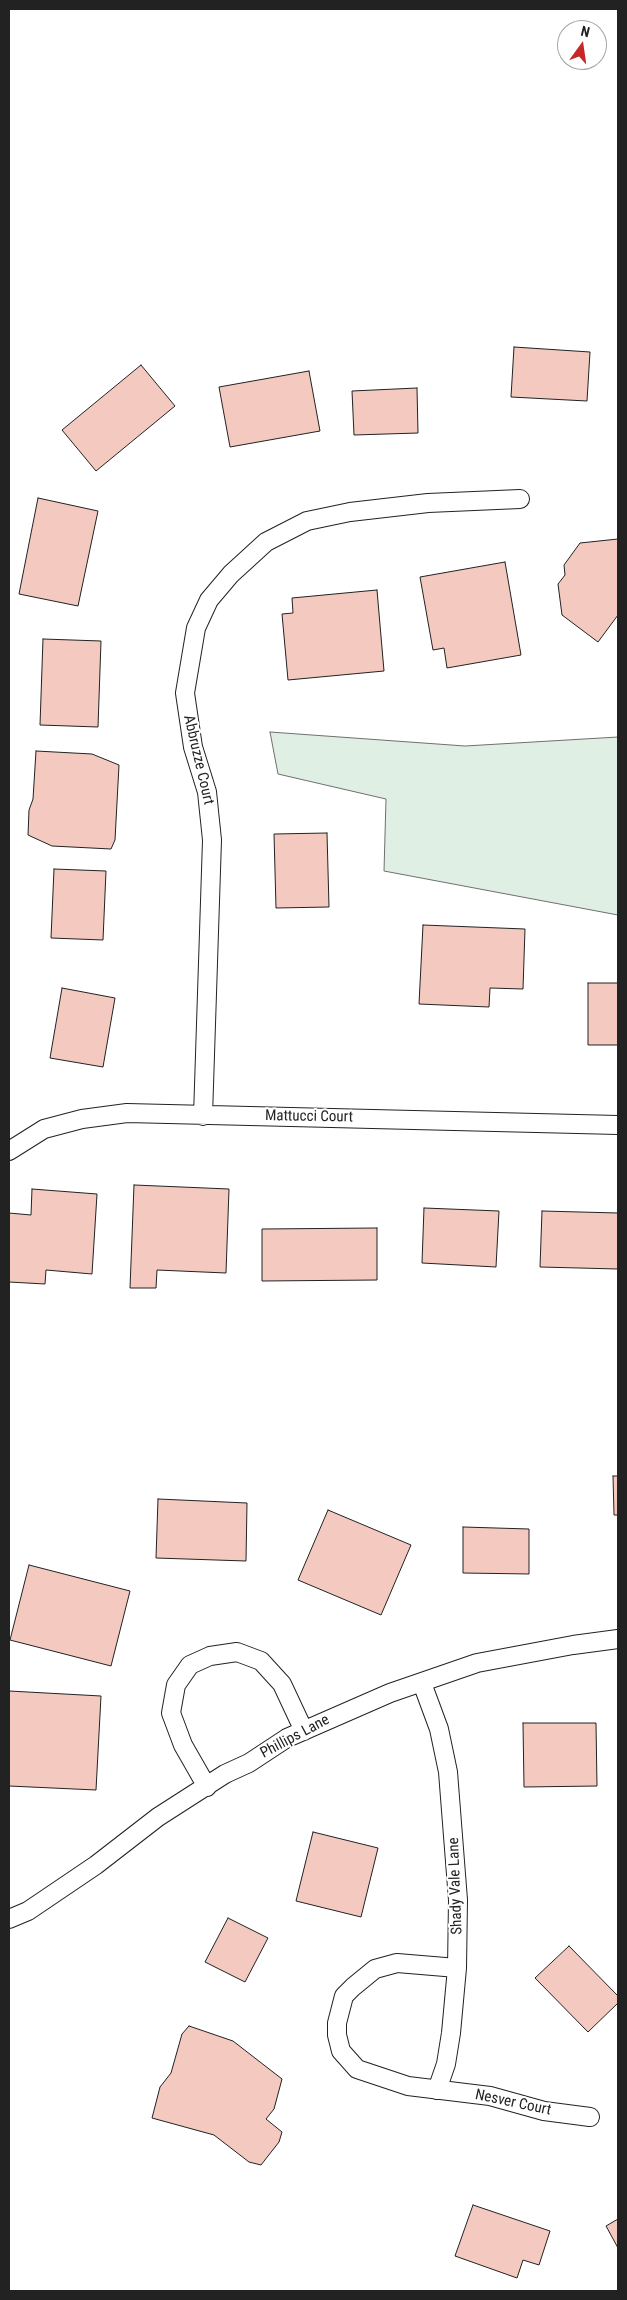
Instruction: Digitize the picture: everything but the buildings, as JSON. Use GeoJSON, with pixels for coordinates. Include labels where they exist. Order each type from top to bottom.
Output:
{"type":"FeatureCollection","features":[{"type":"Feature","properties":{"kind":"street","name":"Abbruzze Court"},"geometry":{"type":"LineString","coordinates":[[203,1116],[212,840],[207,792],[193,748],[184,693],[196,628],[209,600],[231,574],[266,542],[306,520],[350,512],[428,503],[520,499]]}},
{"type":"Feature","properties":{"kind":"street","name":"Mattucci Court"},"geometry":{"type":"LineString","coordinates":[[9,1152],[44,1129],[82,1119],[127,1113],[618,1124]]}},
{"type":"Feature","properties":{"kind":"street","name":"Phillips Lane"},"geometry":{"type":"LineString","coordinates":[[9,1920],[28,1911],[102,1860],[158,1817],[279,1743],[304,1731],[390,1693],[477,1663],[573,1645],[618,1639]]}},
{"type":"Feature","properties":{"kind":"street"},"geometry":{"type":"LineString","coordinates":[[207,1787],[183,1745],[171,1713],[176,1685],[190,1665],[210,1656],[238,1652],[261,1661],[282,1684],[304,1731]]}},
{"type":"Feature","properties":{"kind":"street","name":"Shady Vale Lane"},"geometry":{"type":"LineString","coordinates":[[422,1683],[439,1729],[448,1772],[456,1863],[457,1968],[446,2064],[437,2090]]}},
{"type":"Feature","properties":{"kind":"street"},"geometry":{"type":"LineString","coordinates":[[437,2090],[408,2086],[357,2069],[341,2051],[336,2035],[337,2023],[344,1996],[375,1969],[397,1963],[457,1968]]}},
{"type":"Feature","properties":{"kind":"street","name":"Nesver Court"},"geometry":{"type":"LineString","coordinates":[[437,2090],[490,2096],[544,2111],[590,2117]]}},
{"type":"Feature","properties":{"kind":"green space"},"geometry":{"type":"Polygon","coordinates":[[[270,732],[465,746],[618,737],[618,915],[384,871],[386,799],[278,774],[270,732]]]}}]}
